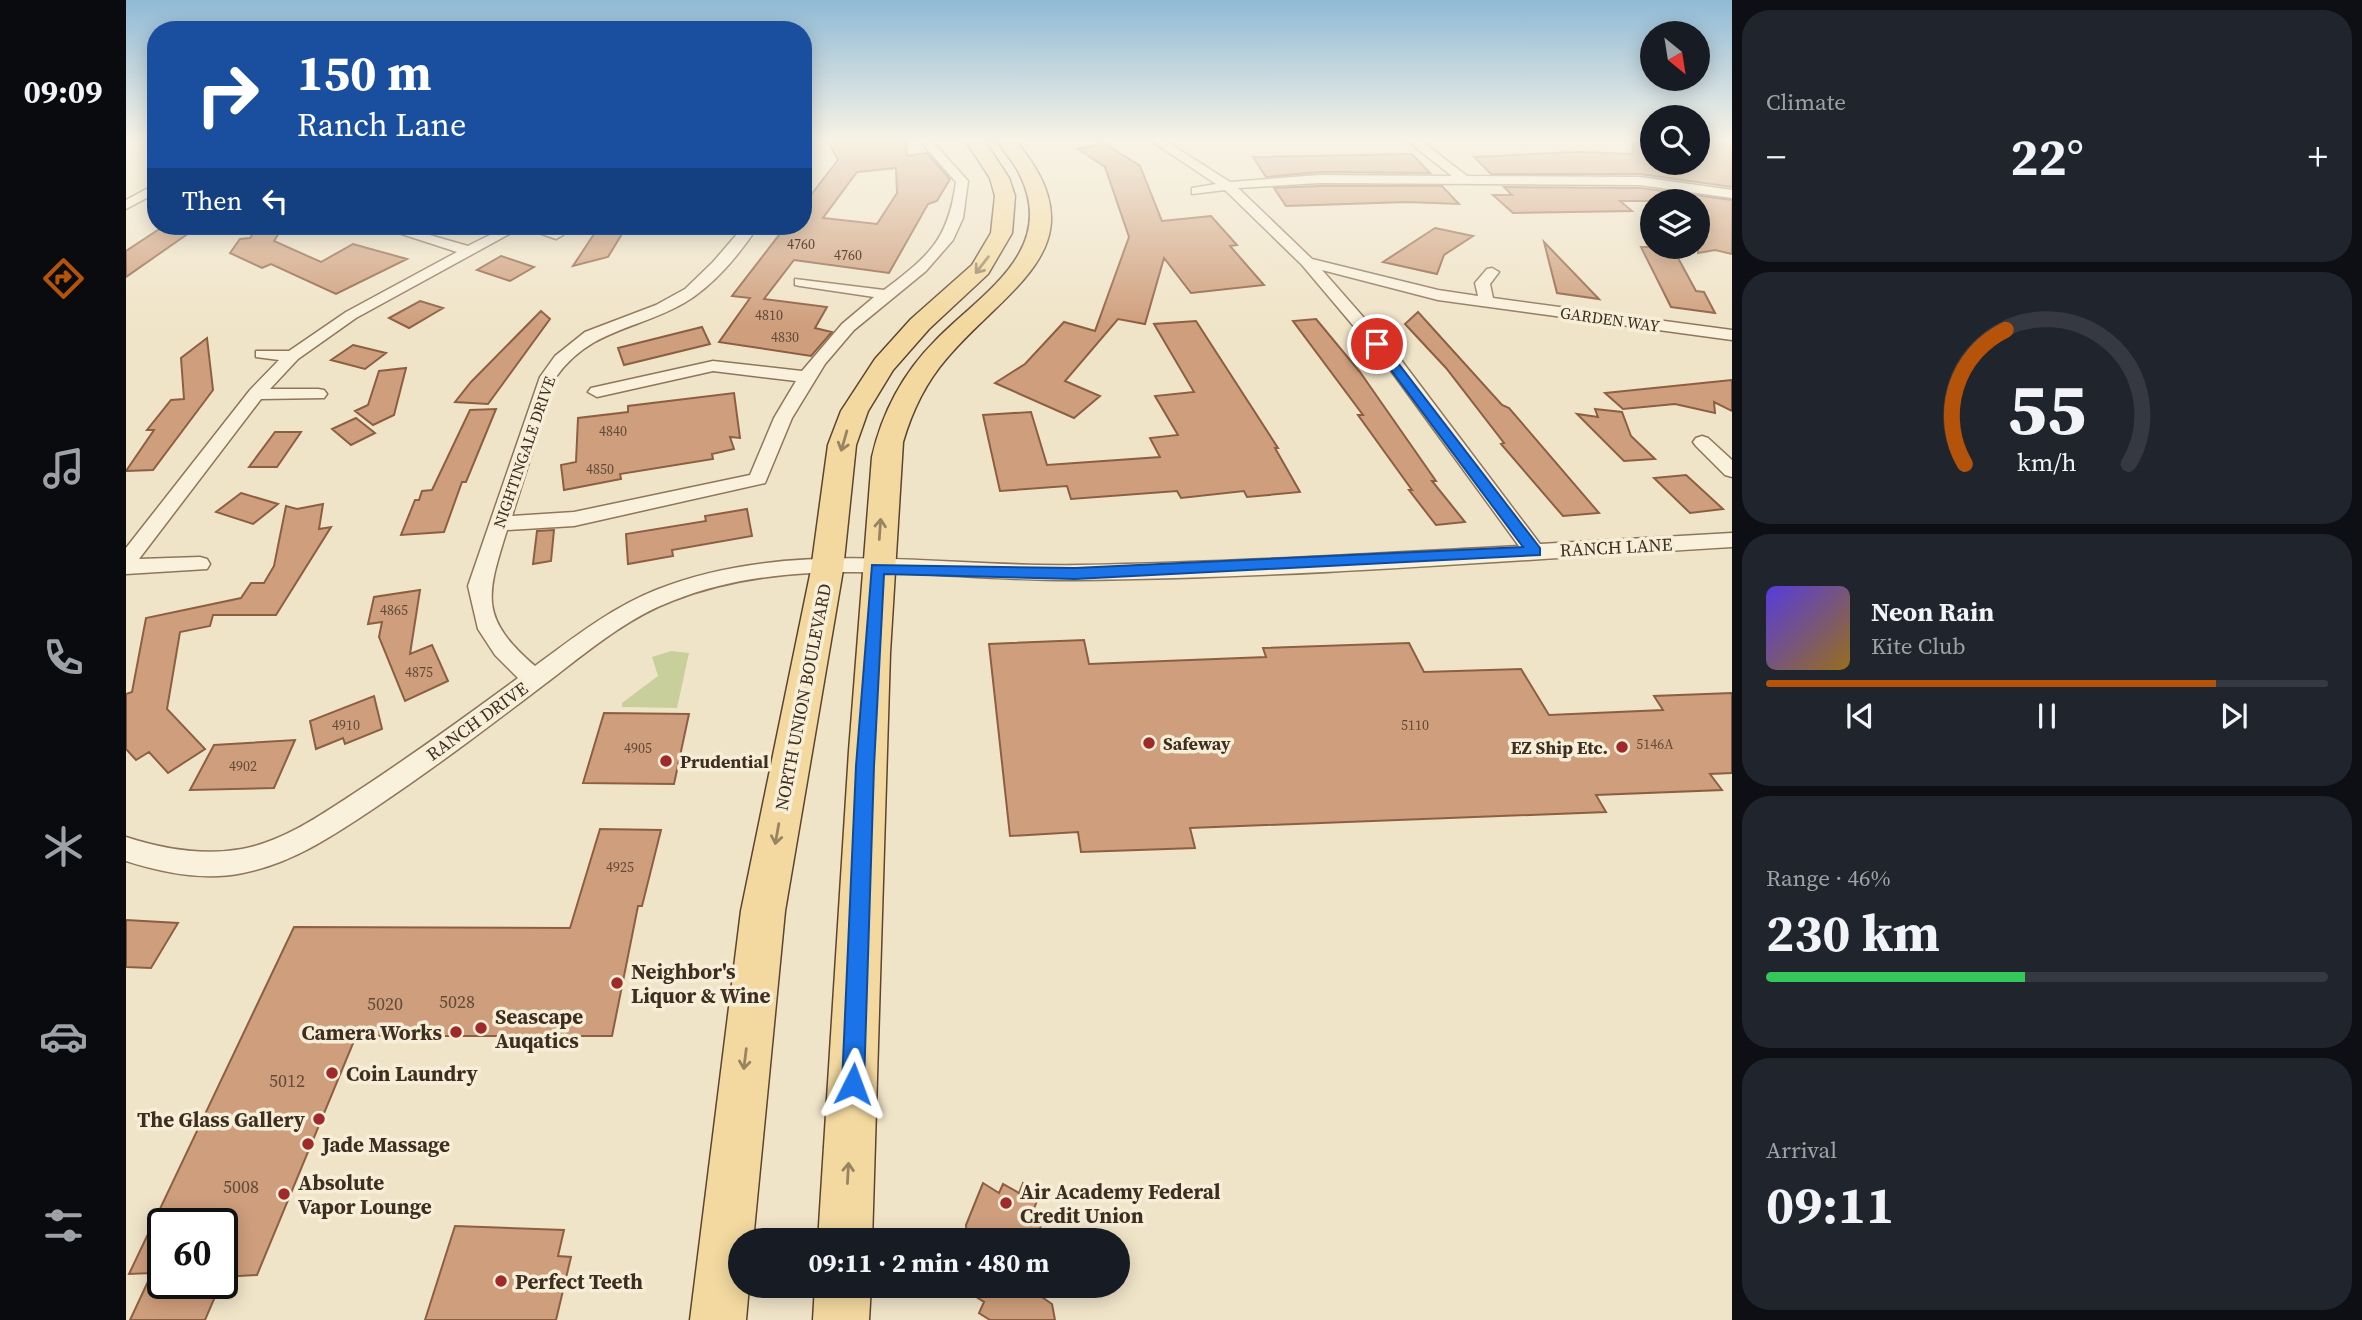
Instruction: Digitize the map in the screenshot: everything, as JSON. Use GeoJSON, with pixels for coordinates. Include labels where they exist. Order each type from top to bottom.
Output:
{"type":"FeatureCollection","features":[{"type":"Feature","properties":{"kind":"main road","name":"NORTH UNION BOULEVARD"},"geometry":{"type":"LineString","coordinates":[[718,1320],[763,912],[828,567],[835,477],[853,411],[895,350],[982,268],[996,246],[1005,223],[1006,202]]}},
{"type":"Feature","properties":{"kind":"main road"},"geometry":{"type":"LineString","coordinates":[[846,1228],[862,890],[865,766],[886,457],[894,424],[906,396],[937,353],[1006,288],[1033,246],[1039,202]]}},
{"type":"Feature","properties":{"kind":"main road"},"geometry":{"type":"LineString","coordinates":[[841,1320],[842,1298]]}},
{"type":"Feature","properties":{"kind":"street"},"geometry":{"type":"LineString","coordinates":[[499,524],[575,519],[758,479],[766,454],[807,377],[848,327],[937,253],[956,222],[959,202]]}},
{"type":"Feature","properties":{"kind":"street"},"geometry":{"type":"LineString","coordinates":[[1244,202],[1307,262],[1395,364],[1535,552]]}},
{"type":"Feature","properties":{"kind":"street"},"geometry":{"type":"LineString","coordinates":[[415,235],[469,251]]}},
{"type":"Feature","properties":{"kind":"street"},"geometry":{"type":"LineString","coordinates":[[126,564],[256,394],[292,356],[351,315],[499,235]]}},
{"type":"Feature","properties":{"kind":"street","name":"NIGHTINGALE DRIVE"},"geometry":{"type":"LineString","coordinates":[[534,679],[497,645],[484,621],[479,586],[548,377],[558,360],[591,334],[683,297],[714,270],[743,235]]}},
{"type":"Feature","properties":{"kind":"street","name":"GARDEN WAY"},"geometry":{"type":"LineString","coordinates":[[1307,262],[1414,291],[1732,335]]}},
{"type":"Feature","properties":{"kind":"street"},"geometry":{"type":"LineString","coordinates":[[1487,303],[1482,283],[1492,272]]}},
{"type":"Feature","properties":{"kind":"street"},"geometry":{"type":"LineString","coordinates":[[800,282],[889,295]]}},
{"type":"Feature","properties":{"kind":"street"},"geometry":{"type":"LineString","coordinates":[[262,354],[292,356]]}},
{"type":"Feature","properties":{"kind":"street"},"geometry":{"type":"LineString","coordinates":[[597,392],[713,366],[807,377]]}},
{"type":"Feature","properties":{"kind":"street"},"geometry":{"type":"LineString","coordinates":[[256,394],[318,394]]}},
{"type":"Feature","properties":{"kind":"street"},"geometry":{"type":"LineString","coordinates":[[1702,442],[1732,471]]}},
{"type":"Feature","properties":{"kind":"street","name":"RANCH LANE"},"geometry":{"type":"LineString","coordinates":[[828,567],[1075,574],[1732,540]]}},
{"type":"Feature","properties":{"kind":"street"},"geometry":{"type":"LineString","coordinates":[[126,564],[200,564]]}},
{"type":"Feature","properties":{"kind":"street","name":"RANCH DRIVE"},"geometry":{"type":"LineString","coordinates":[[126,849],[174,862],[212,864],[245,860],[284,847],[329,825],[380,791],[631,611],[664,595],[741,573],[828,567]]}},
{"type":"Feature","properties":{"kind":"green space"},"geometry":{"type":"Polygon","coordinates":[[[671,651],[689,653],[677,708],[622,707],[622,703],[658,676],[652,657],[671,651]]]}},
{"type":"Feature","properties":{"kind":"building"},"geometry":{"type":"Polygon","coordinates":[[[812,202],[835,202],[823,218],[877,224],[891,202],[935,202],[928,204],[889,273],[794,260],[764,299],[827,307],[815,328],[832,332],[811,356],[719,342],[750,298],[732,296],[779,235],[812,235],[812,202]]]}},
{"type":"Feature","properties":{"kind":"building"},"geometry":{"type":"Polygon","coordinates":[[[1117,202],[1154,202],[1162,221],[1211,216],[1237,245],[1230,246],[1264,285],[1191,293],[1164,258],[1145,324],[1118,319],[1065,381],[1100,396],[1074,418],[995,383],[1025,364],[1064,322],[1095,331],[1129,237],[1117,202]]]}},
{"type":"Feature","properties":{"kind":"building"},"geometry":{"type":"Polygon","coordinates":[[[1283,202],[1457,202],[1459,204],[1407,202],[1286,206],[1283,202]]]}},
{"type":"Feature","properties":{"kind":"building"},"geometry":{"type":"Polygon","coordinates":[[[1500,202],[1621,202],[1632,211],[1513,213],[1500,202]]]}},
{"type":"Feature","properties":{"kind":"building"},"geometry":{"type":"Polygon","coordinates":[[[1710,202],[1732,202],[1732,254],[1710,251],[1710,202]]]}},
{"type":"Feature","properties":{"kind":"building"},"geometry":{"type":"Polygon","coordinates":[[[1435,228],[1473,236],[1444,255],[1437,274],[1383,262],[1435,228]]]}},
{"type":"Feature","properties":{"kind":"building"},"geometry":{"type":"Polygon","coordinates":[[[150,235],[186,235],[126,277],[126,251],[150,235]]]}},
{"type":"Feature","properties":{"kind":"building"},"geometry":{"type":"Polygon","coordinates":[[[252,235],[278,235],[274,241],[321,262],[353,244],[407,259],[336,294],[271,264],[262,268],[230,253],[240,239],[250,238],[252,235]]]}},
{"type":"Feature","properties":{"kind":"building"},"geometry":{"type":"Polygon","coordinates":[[[593,235],[621,235],[608,257],[573,266],[593,235]]]}},
{"type":"Feature","properties":{"kind":"building"},"geometry":{"type":"Polygon","coordinates":[[[1544,242],[1599,299],[1557,293],[1544,242]]]}},
{"type":"Feature","properties":{"kind":"building"},"geometry":{"type":"Polygon","coordinates":[[[501,256],[534,267],[510,281],[477,270],[501,256]]]}},
{"type":"Feature","properties":{"kind":"building"},"geometry":{"type":"Polygon","coordinates":[[[1647,259],[1679,259],[1696,291],[1704,292],[1715,313],[1671,307],[1647,259]]]}},
{"type":"Feature","properties":{"kind":"building"},"geometry":{"type":"Polygon","coordinates":[[[420,301],[443,308],[409,328],[389,318],[420,301]]]}},
{"type":"Feature","properties":{"kind":"building"},"geometry":{"type":"Polygon","coordinates":[[[541,311],[550,319],[488,404],[455,402],[471,382],[541,311]]]}},
{"type":"Feature","properties":{"kind":"building"},"geometry":{"type":"Polygon","coordinates":[[[1418,312],[1502,405],[1509,408],[1599,513],[1563,516],[1501,444],[1504,443],[1446,368],[1405,324],[1418,312]]]}},
{"type":"Feature","properties":{"kind":"building"},"geometry":{"type":"Polygon","coordinates":[[[1316,319],[1360,372],[1436,481],[1432,481],[1465,522],[1436,525],[1409,490],[1412,490],[1358,415],[1363,415],[1293,321],[1316,319]]]}},
{"type":"Feature","properties":{"kind":"building"},"geometry":{"type":"Polygon","coordinates":[[[1196,321],[1278,448],[1275,448],[1300,492],[1247,497],[1244,491],[1181,498],[1177,491],[1071,499],[1067,486],[1000,491],[983,415],[1031,412],[1047,465],[1160,457],[1150,438],[1178,435],[1155,396],[1194,392],[1154,324],[1196,321]]]}},
{"type":"Feature","properties":{"kind":"building"},"geometry":{"type":"Polygon","coordinates":[[[702,327],[710,344],[624,365],[618,348],[702,327]]]}},
{"type":"Feature","properties":{"kind":"building"},"geometry":{"type":"Polygon","coordinates":[[[207,338],[213,390],[153,470],[126,471],[154,430],[147,430],[171,400],[184,399],[181,358],[207,338]]]}},
{"type":"Feature","properties":{"kind":"building"},"geometry":{"type":"Polygon","coordinates":[[[353,345],[386,353],[365,369],[331,360],[353,345]]]}},
{"type":"Feature","properties":{"kind":"building"},"geometry":{"type":"Polygon","coordinates":[[[406,368],[394,415],[373,425],[355,411],[368,405],[379,371],[406,368]]]}},
{"type":"Feature","properties":{"kind":"building"},"geometry":{"type":"Polygon","coordinates":[[[1732,380],[1732,411],[1714,402],[1715,413],[1675,404],[1623,409],[1605,393],[1732,380]]]}},
{"type":"Feature","properties":{"kind":"building"},"geometry":{"type":"Polygon","coordinates":[[[734,393],[740,438],[730,437],[734,449],[712,454],[713,459],[620,474],[621,479],[564,490],[561,465],[576,462],[578,418],[628,412],[628,406],[734,393]]]}},
{"type":"Feature","properties":{"kind":"building"},"geometry":{"type":"Polygon","coordinates":[[[496,409],[466,482],[462,482],[444,532],[401,535],[415,500],[419,500],[422,491],[432,490],[470,410],[496,409]]]}},
{"type":"Feature","properties":{"kind":"building"},"geometry":{"type":"Polygon","coordinates":[[[1595,409],[1622,412],[1631,436],[1655,459],[1624,461],[1577,414],[1598,417],[1595,409]]]}},
{"type":"Feature","properties":{"kind":"building"},"geometry":{"type":"Polygon","coordinates":[[[356,418],[375,433],[351,445],[332,429],[356,418]]]}},
{"type":"Feature","properties":{"kind":"building"},"geometry":{"type":"Polygon","coordinates":[[[275,432],[301,432],[277,467],[249,467],[275,432]]]}},
{"type":"Feature","properties":{"kind":"building"},"geometry":{"type":"Polygon","coordinates":[[[1686,475],[1723,509],[1690,513],[1654,478],[1686,475]]]}},
{"type":"Feature","properties":{"kind":"building"},"geometry":{"type":"Polygon","coordinates":[[[241,493],[278,504],[253,524],[216,512],[241,493]]]}},
{"type":"Feature","properties":{"kind":"building"},"geometry":{"type":"Polygon","coordinates":[[[323,504],[319,529],[331,527],[276,615],[213,615],[210,626],[180,632],[167,709],[205,749],[168,773],[149,752],[136,760],[126,749],[126,694],[132,692],[146,618],[241,598],[251,583],[264,583],[274,566],[286,506],[297,509],[323,504]]]}},
{"type":"Feature","properties":{"kind":"building"},"geometry":{"type":"Polygon","coordinates":[[[747,509],[752,536],[672,550],[673,556],[628,564],[626,534],[706,521],[705,516],[747,509]]]}},
{"type":"Feature","properties":{"kind":"building"},"geometry":{"type":"Polygon","coordinates":[[[554,530],[551,561],[533,564],[537,531],[554,530]]]}},
{"type":"Feature","properties":{"kind":"building"},"geometry":{"type":"Polygon","coordinates":[[[420,590],[410,654],[432,645],[448,681],[405,701],[379,637],[382,622],[368,624],[374,597],[420,590]]]}},
{"type":"Feature","properties":{"kind":"building"},"geometry":{"type":"Polygon","coordinates":[[[1084,640],[1089,664],[1266,657],[1263,648],[1409,643],[1424,672],[1521,669],[1549,715],[1663,710],[1654,696],[1732,693],[1732,773],[1710,774],[1722,790],[1596,795],[1606,812],[1190,828],[1195,848],[1081,852],[1078,832],[1010,836],[989,644],[1084,640]]]}},
{"type":"Feature","properties":{"kind":"building"},"geometry":{"type":"Polygon","coordinates":[[[374,696],[382,729],[345,744],[343,738],[316,749],[310,721],[374,696]]]}},
{"type":"Feature","properties":{"kind":"building"},"geometry":{"type":"Polygon","coordinates":[[[604,713],[689,714],[674,784],[583,783],[604,713]]]}},
{"type":"Feature","properties":{"kind":"building"},"geometry":{"type":"Polygon","coordinates":[[[295,740],[274,788],[190,790],[214,745],[295,740]]]}},
{"type":"Feature","properties":{"kind":"building"},"geometry":{"type":"Polygon","coordinates":[[[600,829],[661,830],[642,906],[638,906],[612,1036],[356,1036],[257,1275],[238,1276],[238,1208],[160,1208],[294,927],[570,928],[600,829]]]}},
{"type":"Feature","properties":{"kind":"building"},"geometry":{"type":"Polygon","coordinates":[[[126,920],[178,923],[151,968],[126,967],[126,920]]]}},
{"type":"Feature","properties":{"kind":"building","name":"Air Academy Federal Credit Union"},"geometry":{"type":"Polygon","coordinates":[[[983,1183],[999,1193],[1003,1184],[1019,1193],[1023,1183],[1040,1194],[1032,1213],[1043,1219],[1040,1228],[966,1228],[983,1183]]]}},
{"type":"Feature","properties":{"kind":"building","name":"Perfect Teeth"},"geometry":{"type":"Polygon","coordinates":[[[455,1226],[564,1230],[558,1256],[571,1257],[556,1320],[425,1320],[455,1226]]]}},
{"type":"Feature","properties":{"kind":"building"},"geometry":{"type":"Polygon","coordinates":[[[147,1236],[147,1273],[129,1274],[147,1236]]]}},
{"type":"Feature","properties":{"kind":"building"},"geometry":{"type":"Polygon","coordinates":[[[147,1284],[147,1299],[214,1299],[205,1320],[130,1320],[147,1284]]]}},
{"type":"Feature","properties":{"kind":"building"},"geometry":{"type":"Polygon","coordinates":[[[978,1298],[1043,1298],[1052,1304],[1055,1320],[990,1320],[979,1313],[984,1302],[978,1298]]]}},
{"type":"Feature","properties":{"kind":"place","name":"Safeway"},"geometry":{"type":"Point","coordinates":[1149,743]}},
{"type":"Feature","properties":{"kind":"place","name":"EZ Ship Etc."},"geometry":{"type":"Point","coordinates":[1622,747]}},
{"type":"Feature","properties":{"kind":"place","name":"Prudential"},"geometry":{"type":"Point","coordinates":[666,761]}},
{"type":"Feature","properties":{"kind":"place","name":"Neighbor's Liquor & Wine"},"geometry":{"type":"Point","coordinates":[617,983]}},
{"type":"Feature","properties":{"kind":"place","name":"Seascape Auqatics"},"geometry":{"type":"Point","coordinates":[481,1028]}},
{"type":"Feature","properties":{"kind":"place","name":"Camera Works"},"geometry":{"type":"Point","coordinates":[456,1032]}},
{"type":"Feature","properties":{"kind":"place","name":"Coin Laundry"},"geometry":{"type":"Point","coordinates":[332,1073]}},
{"type":"Feature","properties":{"kind":"place","name":"The Glass Gallery"},"geometry":{"type":"Point","coordinates":[319,1119]}},
{"type":"Feature","properties":{"kind":"place","name":"Jade Massage"},"geometry":{"type":"Point","coordinates":[308,1144]}},
{"type":"Feature","properties":{"kind":"place","name":"Absolute Vapor Lounge"},"geometry":{"type":"Point","coordinates":[284,1194]}},
{"type":"Feature","properties":{"kind":"place","name":"Air Academy Federal Credit Union"},"geometry":{"type":"Point","coordinates":[1006,1203]}},
{"type":"Feature","properties":{"kind":"place","name":"Perfect Teeth"},"geometry":{"type":"Point","coordinates":[501,1281]}},
{"type":"Feature","properties":{"kind":"route"},"geometry":{"type":"LineString","coordinates":[[853,1084],[863,876],[865,766],[877,569],[1075,574],[1535,552],[1395,364],[1377,344]]}}]}
